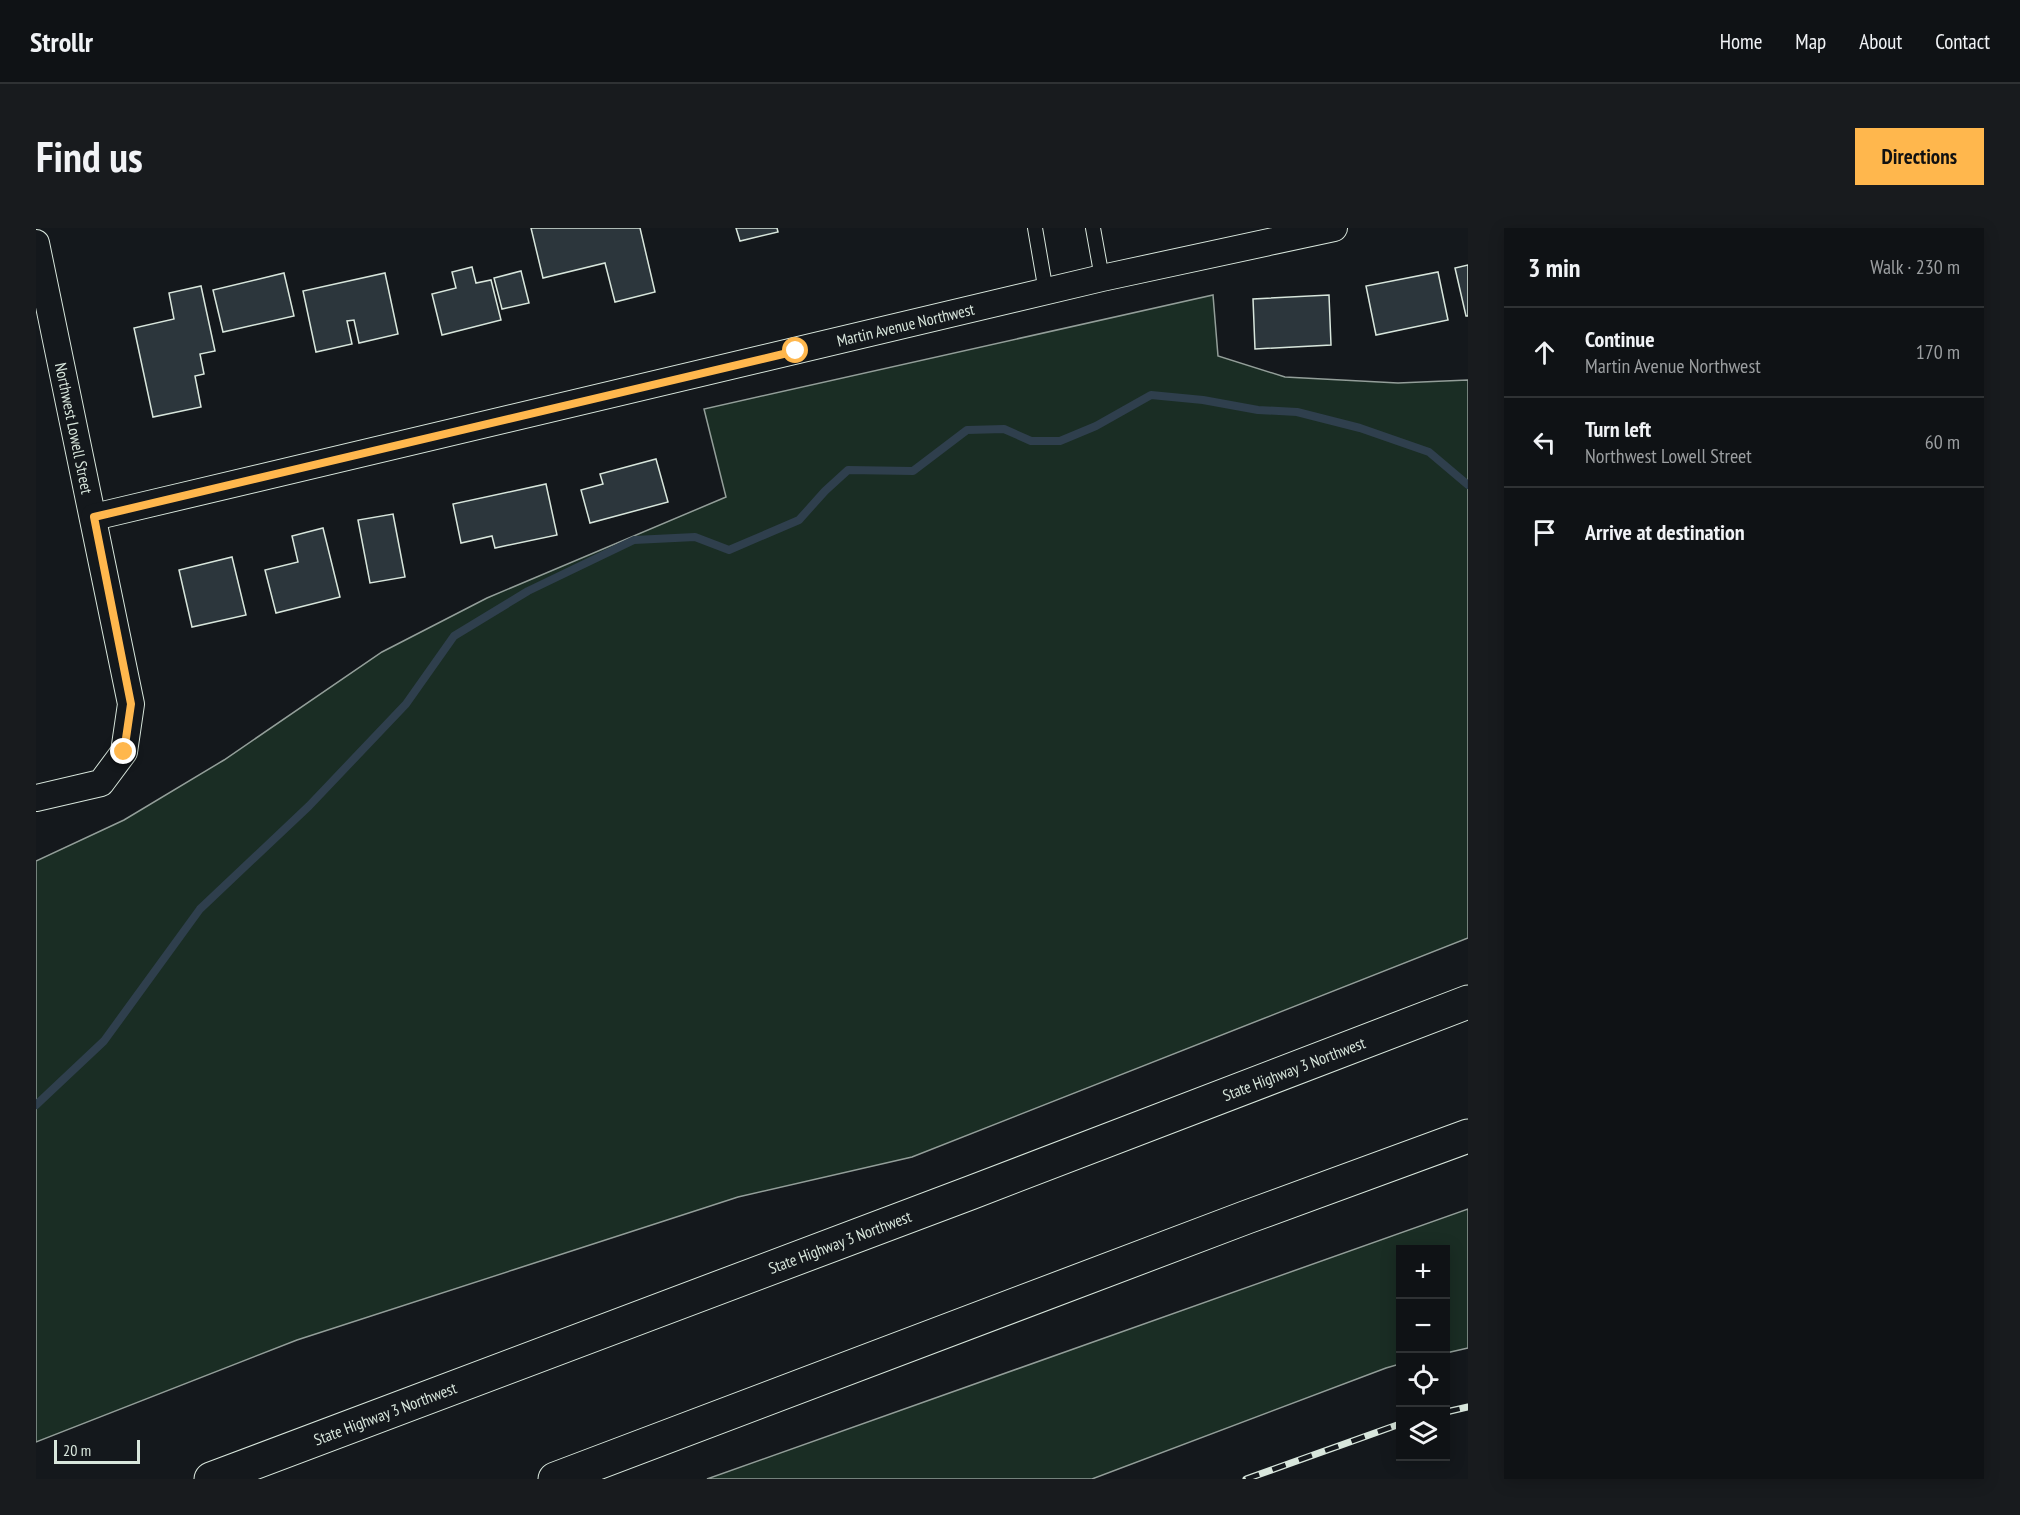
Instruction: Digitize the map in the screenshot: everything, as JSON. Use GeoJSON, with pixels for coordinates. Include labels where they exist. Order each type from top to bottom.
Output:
{"type":"FeatureCollection","features":[{"type":"Feature","properties":{"kind":"highway","name":"State Highway 3 Northwest"},"geometry":{"type":"LineString","coordinates":[[211,1479],[969,1194],[1468,1002]]}},
{"type":"Feature","properties":{"kind":"highway"},"geometry":{"type":"LineString","coordinates":[[555,1479],[1247,1217],[1468,1136]]}},
{"type":"Feature","properties":{"kind":"street","name":"Martin Avenue Northwest"},"geometry":{"type":"LineString","coordinates":[[94,517],[1102,278],[1334,228]]}},
{"type":"Feature","properties":{"kind":"street","name":"Northwest Lowell Street"},"geometry":{"type":"LineString","coordinates":[[36,243],[131,704],[124,752],[101,783],[36,798]]}},
{"type":"Feature","properties":{"kind":"lane"},"geometry":{"type":"LineString","coordinates":[[1035,228],[1046,292]]}},
{"type":"Feature","properties":{"kind":"lane"},"geometry":{"type":"LineString","coordinates":[[1093,228],[1102,278]]}},
{"type":"Feature","properties":{"kind":"green space"},"geometry":{"type":"Polygon","coordinates":[[[1213,295],[1218,356],[1285,377],[1398,383],[1468,380],[1468,938],[912,1157],[738,1197],[297,1340],[36,1442],[36,861],[124,820],[224,760],[382,652],[487,598],[726,497],[704,409],[1213,295]]]}},
{"type":"Feature","properties":{"kind":"green space"},"geometry":{"type":"Polygon","coordinates":[[[1468,1209],[1468,1348],[1450,1352],[1450,1245],[1396,1245],[1396,1365],[1092,1479],[707,1479],[1468,1209]]]}},
{"type":"Feature","properties":{"kind":"building"},"geometry":{"type":"Polygon","coordinates":[[[531,228],[640,228],[655,292],[615,302],[605,263],[543,278],[531,228]]]}},
{"type":"Feature","properties":{"kind":"building"},"geometry":{"type":"Polygon","coordinates":[[[736,228],[777,228],[778,232],[740,241],[736,228]]]}},
{"type":"Feature","properties":{"kind":"building"},"geometry":{"type":"Polygon","coordinates":[[[1468,265],[1468,316],[1466,316],[1455,268],[1468,265]]]}},
{"type":"Feature","properties":{"kind":"building"},"geometry":{"type":"Polygon","coordinates":[[[472,267],[476,283],[491,280],[501,320],[442,335],[432,294],[456,288],[452,272],[472,267]]]}},
{"type":"Feature","properties":{"kind":"building"},"geometry":{"type":"Polygon","coordinates":[[[521,271],[529,303],[502,309],[494,278],[521,271]]]}},
{"type":"Feature","properties":{"kind":"building"},"geometry":{"type":"Polygon","coordinates":[[[1438,272],[1448,320],[1376,335],[1366,286],[1438,272]]]}},
{"type":"Feature","properties":{"kind":"building"},"geometry":{"type":"Polygon","coordinates":[[[284,273],[294,316],[223,332],[213,290],[284,273]]]}},
{"type":"Feature","properties":{"kind":"building"},"geometry":{"type":"Polygon","coordinates":[[[385,273],[398,334],[359,343],[354,320],[347,321],[352,344],[316,352],[303,291],[385,273]]]}},
{"type":"Feature","properties":{"kind":"building"},"geometry":{"type":"Polygon","coordinates":[[[201,286],[215,351],[200,354],[204,374],[195,376],[201,407],[153,417],[134,328],[174,319],[169,293],[201,286]]]}},
{"type":"Feature","properties":{"kind":"building"},"geometry":{"type":"Polygon","coordinates":[[[1329,295],[1331,345],[1255,349],[1253,299],[1329,295]]]}},
{"type":"Feature","properties":{"kind":"building"},"geometry":{"type":"Polygon","coordinates":[[[656,459],[668,502],[590,523],[581,490],[603,484],[600,474],[656,459]]]}},
{"type":"Feature","properties":{"kind":"building"},"geometry":{"type":"Polygon","coordinates":[[[546,484],[557,535],[495,548],[492,536],[461,543],[453,504],[546,484]]]}},
{"type":"Feature","properties":{"kind":"building"},"geometry":{"type":"Polygon","coordinates":[[[393,514],[405,577],[370,583],[358,520],[393,514]]]}},
{"type":"Feature","properties":{"kind":"building"},"geometry":{"type":"Polygon","coordinates":[[[323,528],[340,597],[276,613],[265,570],[298,562],[292,536],[323,528]]]}},
{"type":"Feature","properties":{"kind":"building"},"geometry":{"type":"Polygon","coordinates":[[[232,557],[246,615],[192,627],[179,570],[232,557]]]}},
{"type":"Feature","properties":{"kind":"waterway"},"geometry":{"type":"LineString","coordinates":[[36,1105],[104,1041],[200,909],[309,806],[406,704],[454,636],[528,591],[634,540],[695,537],[729,550],[799,520],[848,470],[913,471],[967,430],[1004,429],[1031,441],[1060,441],[1096,426],[1151,395],[1203,400],[1258,410],[1297,412],[1360,428],[1429,452],[1468,485]]}},
{"type":"Feature","properties":{"kind":"railway"},"geometry":{"type":"LineString","coordinates":[[1450,1411],[1468,1407]]}},
{"type":"Feature","properties":{"kind":"railway"},"geometry":{"type":"LineString","coordinates":[[1246,1479],[1396,1425]]}},
{"type":"Feature","properties":{"kind":"route"},"geometry":{"type":"LineString","coordinates":[[124,752],[131,704],[94,517],[796,351]]}}]}
